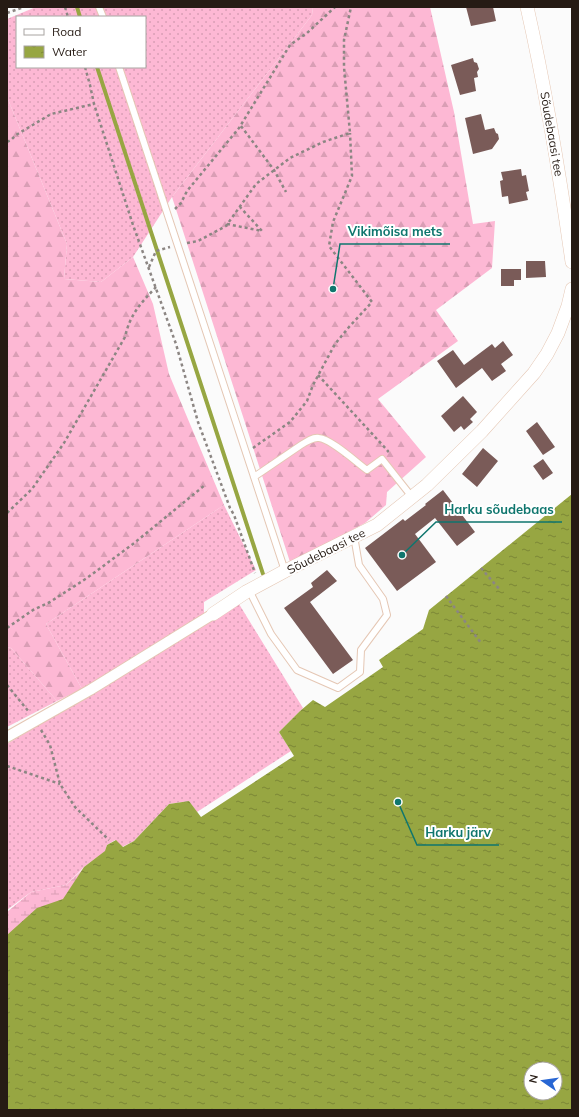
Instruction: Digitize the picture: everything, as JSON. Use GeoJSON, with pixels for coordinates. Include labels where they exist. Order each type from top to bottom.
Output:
{"type":"FeatureCollection","features":[{"type":"Feature","properties":{"kind":"street","name":"Sõudebaasi tee"},"geometry":{"type":"LineString","coordinates":[[527,7],[540,66],[572,262]]}},
{"type":"Feature","properties":{"kind":"street","name":"Sõudebaasi tee"},"geometry":{"type":"LineString","coordinates":[[7,737],[90,690],[254,588],[376,525],[412,497],[427,485],[482,431],[534,373],[547,354],[558,332],[568,306],[572,289]]}},
{"type":"Feature","properties":{"kind":"lane"},"geometry":{"type":"LineString","coordinates":[[119,68],[285,571]]}},
{"type":"Feature","properties":{"kind":"lane"},"geometry":{"type":"LineString","coordinates":[[254,477],[301,445],[314,438],[318,438],[330,442],[367,470],[382,459],[412,497]]}},
{"type":"Feature","properties":{"kind":"lane"},"geometry":{"type":"LineString","coordinates":[[254,588],[271,634],[297,670],[338,688],[360,672],[360,650],[387,615],[383,599],[359,565],[354,536]]}},
{"type":"Feature","properties":{"kind":"path"},"geometry":{"type":"LineString","coordinates":[[7,14],[24,7]]}},
{"type":"Feature","properties":{"kind":"path"},"geometry":{"type":"LineString","coordinates":[[169,217],[181,203],[187,191],[226,146],[241,126],[290,45],[307,33],[335,7]]}},
{"type":"Feature","properties":{"kind":"path"},"geometry":{"type":"LineString","coordinates":[[246,453],[290,422],[307,401],[318,375],[335,344],[372,302],[329,246],[333,222],[352,176],[344,67],[344,40],[351,7]]}},
{"type":"Feature","properties":{"kind":"path"},"geometry":{"type":"LineString","coordinates":[[85,68],[94,104],[133,224],[176,344],[198,422],[230,508],[234,515],[254,588]]}},
{"type":"Feature","properties":{"kind":"path"},"geometry":{"type":"LineString","coordinates":[[7,142],[51,114],[94,104]]}},
{"type":"Feature","properties":{"kind":"path"},"geometry":{"type":"LineString","coordinates":[[241,126],[274,170],[286,192]]}},
{"type":"Feature","properties":{"kind":"path"},"geometry":{"type":"LineString","coordinates":[[177,245],[198,241],[226,226],[256,184],[290,158],[322,142],[350,133]]}},
{"type":"Feature","properties":{"kind":"path"},"geometry":{"type":"LineString","coordinates":[[228,224],[262,231],[240,207]]}},
{"type":"Feature","properties":{"kind":"path"},"geometry":{"type":"LineString","coordinates":[[149,267],[156,251],[159,249]]}},
{"type":"Feature","properties":{"kind":"path"},"geometry":{"type":"LineString","coordinates":[[7,513],[32,489],[64,443],[125,337],[128,324],[138,306],[156,287]]}},
{"type":"Feature","properties":{"kind":"path"},"geometry":{"type":"LineString","coordinates":[[318,375],[388,451],[382,459]]}},
{"type":"Feature","properties":{"kind":"path"},"geometry":{"type":"LineString","coordinates":[[7,628],[33,610],[50,602],[87,578],[133,544],[205,485]]}},
{"type":"Feature","properties":{"kind":"path"},"geometry":{"type":"LineString","coordinates":[[481,568],[500,590]]}},
{"type":"Feature","properties":{"kind":"path"},"geometry":{"type":"LineString","coordinates":[[446,596],[481,644]]}},
{"type":"Feature","properties":{"kind":"path"},"geometry":{"type":"LineString","coordinates":[[7,685],[36,720],[50,745],[60,784],[75,807],[109,840]]}},
{"type":"Feature","properties":{"kind":"path"},"geometry":{"type":"LineString","coordinates":[[7,766],[60,784]]}},
{"type":"Feature","properties":{"kind":"green space"},"geometry":{"type":"Polygon","coordinates":[[[36,7],[313,7],[312,15],[172,197],[133,257],[101,282],[64,279],[67,244],[7,97],[7,19],[36,7]]]}},
{"type":"Feature","properties":{"kind":"green space"},"geometry":{"type":"Polygon","coordinates":[[[313,7],[430,7],[454,112],[473,224],[495,221],[492,268],[436,310],[458,341],[378,399],[426,457],[387,492],[386,505],[365,523],[290,562],[172,197],[312,15],[313,7]]]}},
{"type":"Feature","properties":{"kind":"green space"},"geometry":{"type":"Polygon","coordinates":[[[7,97],[67,244],[64,279],[101,282],[133,257],[153,304],[169,374],[224,505],[46,624],[82,689],[57,701],[11,648],[7,647],[7,97]]]}},
{"type":"Feature","properties":{"kind":"green space"},"geometry":{"type":"Polygon","coordinates":[[[224,505],[256,570],[204,602],[204,614],[82,689],[46,624],[224,505]]]}},
{"type":"Feature","properties":{"kind":"green space"},"geometry":{"type":"Polygon","coordinates":[[[239,604],[303,708],[279,732],[291,751],[197,812],[189,801],[169,804],[134,841],[122,847],[115,840],[107,845],[105,851],[84,867],[66,885],[31,892],[7,910],[7,744],[239,604]]]}},
{"type":"Feature","properties":{"kind":"green space"},"geometry":{"type":"Polygon","coordinates":[[[7,647],[11,648],[57,701],[7,727],[7,647]]]}},
{"type":"Feature","properties":{"kind":"green space"},"geometry":{"type":"Polygon","coordinates":[[[108,846],[123,908],[7,983],[7,912],[31,892],[66,885],[108,846]]]}},
{"type":"Feature","properties":{"kind":"water"},"geometry":{"type":"Polygon","coordinates":[[[572,494],[572,1110],[7,1110],[7,935],[37,908],[63,899],[84,867],[105,851],[107,845],[116,840],[123,847],[134,841],[169,804],[189,801],[201,817],[294,756],[279,732],[300,711],[313,700],[325,707],[383,667],[379,660],[423,629],[429,610],[572,494]]]}},
{"type":"Feature","properties":{"kind":"building"},"geometry":{"type":"Polygon","coordinates":[[[466,7],[493,7],[496,21],[471,26],[466,7]]]}},
{"type":"Feature","properties":{"kind":"building"},"geometry":{"type":"Polygon","coordinates":[[[473,58],[479,69],[477,72],[478,77],[474,78],[476,91],[460,95],[451,65],[473,58]]]}},
{"type":"Feature","properties":{"kind":"building"},"geometry":{"type":"Polygon","coordinates":[[[481,114],[485,130],[494,128],[499,139],[492,149],[473,154],[465,118],[481,114]]]}},
{"type":"Feature","properties":{"kind":"building"},"geometry":{"type":"Polygon","coordinates":[[[521,169],[522,176],[526,175],[529,191],[526,192],[528,200],[509,204],[508,196],[502,197],[500,181],[503,180],[501,172],[521,169]]]}},
{"type":"Feature","properties":{"kind":"building"},"geometry":{"type":"Polygon","coordinates":[[[526,261],[545,261],[546,277],[526,278],[526,261]]]}},
{"type":"Feature","properties":{"kind":"building"},"geometry":{"type":"Polygon","coordinates":[[[501,269],[521,269],[521,280],[514,280],[514,286],[501,286],[501,269]]]}},
{"type":"Feature","properties":{"kind":"building"},"geometry":{"type":"Polygon","coordinates":[[[503,341],[513,355],[501,364],[506,371],[492,381],[482,368],[456,388],[437,361],[453,350],[464,365],[492,344],[495,348],[503,341]]]}},
{"type":"Feature","properties":{"kind":"building"},"geometry":{"type":"Polygon","coordinates":[[[463,396],[477,412],[470,419],[473,422],[464,430],[461,426],[454,432],[441,416],[463,396]]]}},
{"type":"Feature","properties":{"kind":"building"},"geometry":{"type":"Polygon","coordinates":[[[537,422],[555,447],[543,455],[526,431],[537,422]]]}},
{"type":"Feature","properties":{"kind":"building"},"geometry":{"type":"Polygon","coordinates":[[[483,448],[498,461],[477,487],[462,474],[483,448]]]}},
{"type":"Feature","properties":{"kind":"building"},"geometry":{"type":"Polygon","coordinates":[[[543,459],[553,473],[543,480],[533,466],[543,459]]]}},
{"type":"Feature","properties":{"kind":"building"},"geometry":{"type":"Polygon","coordinates":[[[443,490],[475,532],[457,546],[435,518],[415,534],[436,562],[397,591],[365,548],[403,519],[405,521],[443,490]]]}},
{"type":"Feature","properties":{"kind":"building"},"geometry":{"type":"Polygon","coordinates":[[[327,570],[337,581],[310,602],[353,660],[333,674],[284,608],[313,587],[311,583],[327,570]]]}},
{"type":"Feature","properties":{"kind":"waterway"},"geometry":{"type":"LineString","coordinates":[[77,7],[80,16]]}},
{"type":"Feature","properties":{"kind":"waterway"},"geometry":{"type":"LineString","coordinates":[[97,68],[263,574]]}},
{"type":"Feature","properties":{"kind":"place","name":"Vikimõisa mets"},"geometry":{"type":"Point","coordinates":[333,289]}},
{"type":"Feature","properties":{"kind":"place","name":"Harku sõudebaas"},"geometry":{"type":"Point","coordinates":[402,555]}},
{"type":"Feature","properties":{"kind":"place","name":"Harku järv"},"geometry":{"type":"Point","coordinates":[398,802]}}]}
